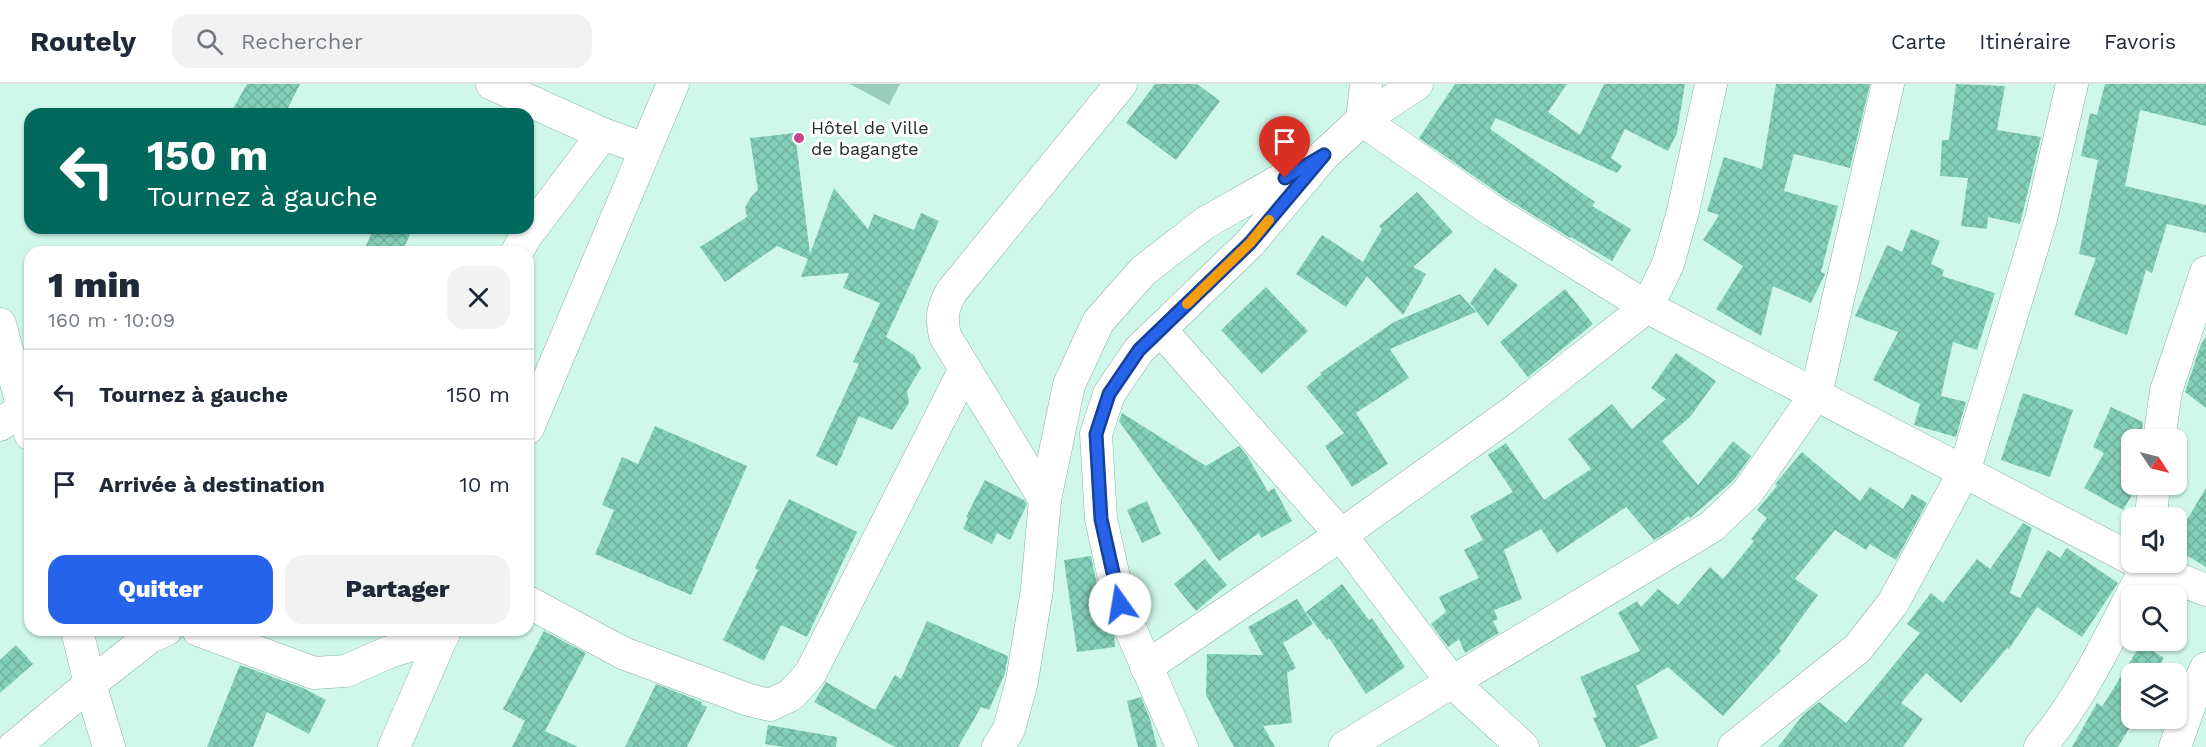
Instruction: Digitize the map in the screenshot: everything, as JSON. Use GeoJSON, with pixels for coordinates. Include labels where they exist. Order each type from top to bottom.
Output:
{"type":"FeatureCollection","features":[{"type":"Feature","properties":{"kind":"street"},"geometry":{"type":"LineString","coordinates":[[492,84],[603,134],[645,149]]}},
{"type":"Feature","properties":{"kind":"street"},"geometry":{"type":"LineString","coordinates":[[534,414],[673,84]]}},
{"type":"Feature","properties":{"kind":"street"},"geometry":{"type":"LineString","coordinates":[[1045,500],[945,336],[941,319],[943,306],[952,291],[1121,84]]}},
{"type":"Feature","properties":{"kind":"street"},"geometry":{"type":"LineString","coordinates":[[1362,120],[1366,84]]}},
{"type":"Feature","properties":{"kind":"street"},"geometry":{"type":"LineString","coordinates":[[1182,747],[1120,604],[1103,530],[1096,434],[1109,394],[1139,350],[1250,243],[1324,155],[1362,120],[1417,84]]}},
{"type":"Feature","properties":{"kind":"street"},"geometry":{"type":"LineString","coordinates":[[1146,667],[1341,535],[1513,412],[1647,307],[1668,264],[1683,211],[1711,84]]}},
{"type":"Feature","properties":{"kind":"street"},"geometry":{"type":"LineString","coordinates":[[1345,747],[1711,527],[1748,493],[1816,394],[1888,84]]}},
{"type":"Feature","properties":{"kind":"street"},"geometry":{"type":"LineString","coordinates":[[1734,747],[1858,648],[1893,603],[1964,472],[2041,219],[2072,84]]}},
{"type":"Feature","properties":{"kind":"street"},"geometry":{"type":"LineString","coordinates":[[1362,120],[1494,212],[1647,307],[2121,552]]}},
{"type":"Feature","properties":{"kind":"street"},"geometry":{"type":"LineString","coordinates":[[534,225],[603,134]]}},
{"type":"Feature","properties":{"kind":"street"},"geometry":{"type":"LineString","coordinates":[[998,747],[1009,729],[1022,681],[1037,589],[1045,500],[1069,385],[1098,322],[1143,271],[1205,223],[1324,155]]}},
{"type":"Feature","properties":{"kind":"street"},"geometry":{"type":"LineString","coordinates":[[2161,429],[2166,391],[2206,272]]}},
{"type":"Feature","properties":{"kind":"street"},"geometry":{"type":"LineString","coordinates":[[0,324],[18,422]]}},
{"type":"Feature","properties":{"kind":"street"},"geometry":{"type":"LineString","coordinates":[[1161,330],[1341,535],[1452,682],[1523,747]]}},
{"type":"Feature","properties":{"kind":"street"},"geometry":{"type":"LineString","coordinates":[[534,605],[623,653],[749,700],[770,705],[791,695],[810,674],[965,369]]}},
{"type":"Feature","properties":{"kind":"street"},"geometry":{"type":"LineString","coordinates":[[2040,747],[2094,667],[2136,573]]}},
{"type":"Feature","properties":{"kind":"street"},"geometry":{"type":"LineString","coordinates":[[2167,573],[2206,590]]}},
{"type":"Feature","properties":{"kind":"street"},"geometry":{"type":"LineString","coordinates":[[78,636],[109,747]]}},
{"type":"Feature","properties":{"kind":"street"},"geometry":{"type":"LineString","coordinates":[[14,747],[152,636]]}},
{"type":"Feature","properties":{"kind":"street"},"geometry":{"type":"LineString","coordinates":[[214,636],[314,673],[345,671],[390,641],[424,636]]}},
{"type":"Feature","properties":{"kind":"street"},"geometry":{"type":"LineString","coordinates":[[394,747],[443,636]]}},
{"type":"Feature","properties":{"kind":"street"},"geometry":{"type":"LineString","coordinates":[[2175,747],[2191,701],[2206,668]]}},
{"type":"Feature","properties":{"kind":"green space"},"geometry":{"type":"Polygon","coordinates":[[[850,84],[900,84],[889,105],[850,84]]]}},
{"type":"Feature","properties":{"kind":"building"},"geometry":{"type":"Polygon","coordinates":[[[247,84],[300,84],[288,108],[233,108],[247,84]]]}},
{"type":"Feature","properties":{"kind":"building"},"geometry":{"type":"Polygon","coordinates":[[[1155,84],[1197,84],[1220,101],[1176,160],[1126,123],[1155,84]]]}},
{"type":"Feature","properties":{"kind":"building"},"geometry":{"type":"Polygon","coordinates":[[[1455,84],[1567,84],[1548,112],[1580,135],[1604,84],[1685,84],[1677,133],[1668,151],[1625,129],[1611,158],[1622,166],[1617,173],[1496,118],[1490,129],[1595,202],[1592,206],[1631,229],[1612,261],[1504,197],[1419,138],[1455,84]]]}},
{"type":"Feature","properties":{"kind":"building"},"geometry":{"type":"Polygon","coordinates":[[[1776,84],[1870,84],[1850,168],[1794,154],[1784,191],[1838,206],[1821,272],[1825,274],[1811,303],[1773,286],[1761,336],[1716,309],[1743,266],[1703,240],[1719,215],[1707,211],[1724,157],[1762,169],[1776,84]]]}},
{"type":"Feature","properties":{"kind":"building"},"geometry":{"type":"Polygon","coordinates":[[[1956,84],[2005,86],[1997,130],[2041,137],[2020,224],[1988,217],[1987,229],[1961,226],[1968,178],[1940,176],[1942,140],[1949,140],[1956,84]]]}},
{"type":"Feature","properties":{"kind":"building"},"geometry":{"type":"Polygon","coordinates":[[[2105,84],[2206,84],[2206,126],[2140,110],[2125,186],[2206,205],[2206,233],[2167,224],[2152,273],[2146,270],[2127,335],[2074,315],[2096,258],[2079,254],[2098,160],[2081,156],[2090,113],[2097,115],[2105,84]]]}},
{"type":"Feature","properties":{"kind":"building"},"geometry":{"type":"Polygon","coordinates":[[[795,133],[810,254],[834,188],[868,229],[874,214],[914,230],[921,213],[939,221],[886,337],[914,355],[921,368],[907,391],[909,403],[892,430],[859,416],[837,466],[816,456],[859,364],[853,362],[880,303],[843,288],[849,273],[801,277],[808,259],[777,246],[725,282],[700,247],[747,217],[745,207],[758,190],[750,138],[795,133]]]}},
{"type":"Feature","properties":{"kind":"building"},"geometry":{"type":"Polygon","coordinates":[[[1417,192],[1453,232],[1413,267],[1426,274],[1403,315],[1367,276],[1346,307],[1296,274],[1322,235],[1363,262],[1382,229],[1379,226],[1417,192]]]}},
{"type":"Feature","properties":{"kind":"building"},"geometry":{"type":"Polygon","coordinates":[[[1911,229],[1940,241],[1931,264],[1944,270],[1942,276],[1995,293],[1977,350],[1953,342],[1941,396],[1966,402],[1956,437],[1914,425],[1920,404],[1873,380],[1898,332],[1855,316],[1887,245],[1902,252],[1911,229]]]}},
{"type":"Feature","properties":{"kind":"building"},"geometry":{"type":"Polygon","coordinates":[[[371,234],[410,234],[405,246],[366,246],[371,234]]]}},
{"type":"Feature","properties":{"kind":"building"},"geometry":{"type":"Polygon","coordinates":[[[1495,268],[1518,285],[1488,326],[1470,303],[1495,268]]]}},
{"type":"Feature","properties":{"kind":"building"},"geometry":{"type":"Polygon","coordinates":[[[1266,287],[1308,331],[1262,374],[1221,330],[1266,287]]]}},
{"type":"Feature","properties":{"kind":"building"},"geometry":{"type":"Polygon","coordinates":[[[1565,289],[1593,324],[1528,377],[1500,342],[1565,289]]]}},
{"type":"Feature","properties":{"kind":"building"},"geometry":{"type":"Polygon","coordinates":[[[1460,294],[1476,312],[1390,349],[1409,378],[1356,413],[1388,464],[1352,487],[1325,446],[1344,433],[1306,387],[1322,374],[1320,373],[1394,322],[1460,294]]]}},
{"type":"Feature","properties":{"kind":"building"},"geometry":{"type":"Polygon","coordinates":[[[2206,337],[2206,408],[2185,392],[2201,344],[2206,337]]]}},
{"type":"Feature","properties":{"kind":"building"},"geometry":{"type":"Polygon","coordinates":[[[1676,353],[1716,381],[1690,417],[1662,441],[1698,485],[1733,441],[1751,456],[1733,481],[1690,518],[1688,516],[1654,540],[1626,507],[1557,553],[1541,529],[1504,550],[1522,599],[1494,610],[1498,619],[1493,621],[1499,633],[1465,653],[1459,639],[1448,647],[1431,624],[1446,612],[1439,597],[1479,578],[1464,550],[1483,540],[1470,516],[1513,492],[1488,455],[1506,443],[1544,500],[1591,469],[1568,439],[1612,404],[1632,429],[1666,399],[1651,388],[1676,353]]]}},
{"type":"Feature","properties":{"kind":"building"},"geometry":{"type":"Polygon","coordinates":[[[2023,393],[2073,410],[2050,477],[2001,460],[2023,393]]]}},
{"type":"Feature","properties":{"kind":"building"},"geometry":{"type":"Polygon","coordinates":[[[2111,407],[2143,422],[2142,429],[2121,429],[2121,495],[2132,495],[2125,507],[2121,509],[2084,488],[2104,453],[2093,447],[2111,407]]]}},
{"type":"Feature","properties":{"kind":"building"},"geometry":{"type":"Polygon","coordinates":[[[1122,413],[1206,466],[1239,446],[1268,492],[1274,488],[1292,521],[1261,538],[1259,533],[1219,561],[1119,421],[1122,413]]]}},
{"type":"Feature","properties":{"kind":"building"},"geometry":{"type":"Polygon","coordinates":[[[655,426],[747,466],[691,595],[595,554],[614,510],[602,505],[622,457],[638,464],[655,426]]]}},
{"type":"Feature","properties":{"kind":"building"},"geometry":{"type":"Polygon","coordinates":[[[1802,452],[1860,501],[1870,487],[1903,509],[1912,494],[1927,503],[1896,560],[1870,544],[1866,550],[1835,530],[1795,579],[1818,595],[1779,649],[1781,651],[1723,716],[1668,667],[1636,686],[1658,738],[1638,747],[1606,747],[1593,718],[1597,717],[1580,677],[1640,651],[1618,613],[1637,601],[1641,607],[1658,589],[1678,605],[1710,567],[1723,579],[1754,541],[1751,539],[1767,518],[1757,510],[1802,452]]]}},
{"type":"Feature","properties":{"kind":"building"},"geometry":{"type":"Polygon","coordinates":[[[985,480],[1024,500],[1027,504],[1010,540],[997,533],[992,544],[963,529],[968,518],[966,517],[985,480]]]}},
{"type":"Feature","properties":{"kind":"building"},"geometry":{"type":"Polygon","coordinates":[[[2206,488],[2206,567],[2187,556],[2187,520],[2206,488]]]}},
{"type":"Feature","properties":{"kind":"building"},"geometry":{"type":"Polygon","coordinates":[[[789,499],[857,532],[807,637],[781,625],[764,661],[723,640],[758,570],[755,568],[789,499]]]}},
{"type":"Feature","properties":{"kind":"building"},"geometry":{"type":"Polygon","coordinates":[[[1147,501],[1161,534],[1142,543],[1127,510],[1147,501]]]}},
{"type":"Feature","properties":{"kind":"building"},"geometry":{"type":"Polygon","coordinates":[[[2023,523],[2032,528],[2010,593],[2020,598],[2048,550],[2060,558],[2067,548],[2118,583],[2082,637],[2037,607],[2009,649],[2007,648],[1961,703],[1926,673],[1901,703],[1923,719],[1903,747],[1778,747],[1803,715],[1819,702],[1846,723],[1920,633],[1907,624],[1931,593],[1943,603],[1977,559],[1990,569],[2023,523]]]}},
{"type":"Feature","properties":{"kind":"building"},"geometry":{"type":"Polygon","coordinates":[[[1091,556],[1102,609],[1114,635],[1115,647],[1077,652],[1064,560],[1091,556]]]}},
{"type":"Feature","properties":{"kind":"building"},"geometry":{"type":"Polygon","coordinates":[[[1205,559],[1227,585],[1196,611],[1174,584],[1205,559]]]}},
{"type":"Feature","properties":{"kind":"building"},"geometry":{"type":"Polygon","coordinates":[[[1342,584],[1369,620],[1372,618],[1405,667],[1366,694],[1329,638],[1327,640],[1306,612],[1342,584]]]}},
{"type":"Feature","properties":{"kind":"building"},"geometry":{"type":"Polygon","coordinates":[[[1297,599],[1313,624],[1283,643],[1296,668],[1287,673],[1292,723],[1263,726],[1275,747],[1234,747],[1206,695],[1207,654],[1263,655],[1248,627],[1297,599]]]}},
{"type":"Feature","properties":{"kind":"building"},"geometry":{"type":"Polygon","coordinates":[[[927,621],[1008,656],[1005,673],[989,710],[981,707],[958,747],[895,747],[814,702],[826,682],[875,710],[895,675],[901,679],[927,621]]]}},
{"type":"Feature","properties":{"kind":"building"},"geometry":{"type":"Polygon","coordinates":[[[544,631],[586,653],[545,731],[578,747],[512,747],[525,721],[503,709],[544,631]]]}},
{"type":"Feature","properties":{"kind":"building"},"geometry":{"type":"Polygon","coordinates":[[[16,645],[33,664],[0,693],[0,660],[16,645]]]}},
{"type":"Feature","properties":{"kind":"building"},"geometry":{"type":"Polygon","coordinates":[[[2137,651],[2152,651],[2164,658],[2161,663],[2129,663],[2137,651]]]}},
{"type":"Feature","properties":{"kind":"building"},"geometry":{"type":"Polygon","coordinates":[[[240,665],[303,688],[326,700],[309,734],[267,712],[253,747],[207,747],[240,665]]]}},
{"type":"Feature","properties":{"kind":"building"},"geometry":{"type":"Polygon","coordinates":[[[2121,676],[2121,729],[2129,729],[2118,747],[2072,747],[2097,703],[2102,707],[2121,676]]]}},
{"type":"Feature","properties":{"kind":"building"},"geometry":{"type":"Polygon","coordinates":[[[656,684],[702,702],[701,704],[707,707],[687,747],[625,747],[656,684]]]}},
{"type":"Feature","properties":{"kind":"building"},"geometry":{"type":"Polygon","coordinates":[[[1141,697],[1150,719],[1157,747],[1138,747],[1127,701],[1141,697]]]}},
{"type":"Feature","properties":{"kind":"building"},"geometry":{"type":"Polygon","coordinates":[[[768,725],[837,737],[836,747],[784,747],[765,744],[768,725]]]}},
{"type":"Feature","properties":{"kind":"slow traffic"},"geometry":{"type":"LineString","coordinates":[[1187,304],[1250,243],[1269,220]]}},
{"type":"Feature","properties":{"kind":"place","name":"Hôtel de Ville de bagangte"},"geometry":{"type":"Point","coordinates":[799,138]}},
{"type":"Feature","properties":{"kind":"route"},"geometry":{"type":"LineString","coordinates":[[1120,604],[1101,519],[1096,434],[1109,394],[1139,350],[1250,243],[1324,155],[1285,178]]}}]}
